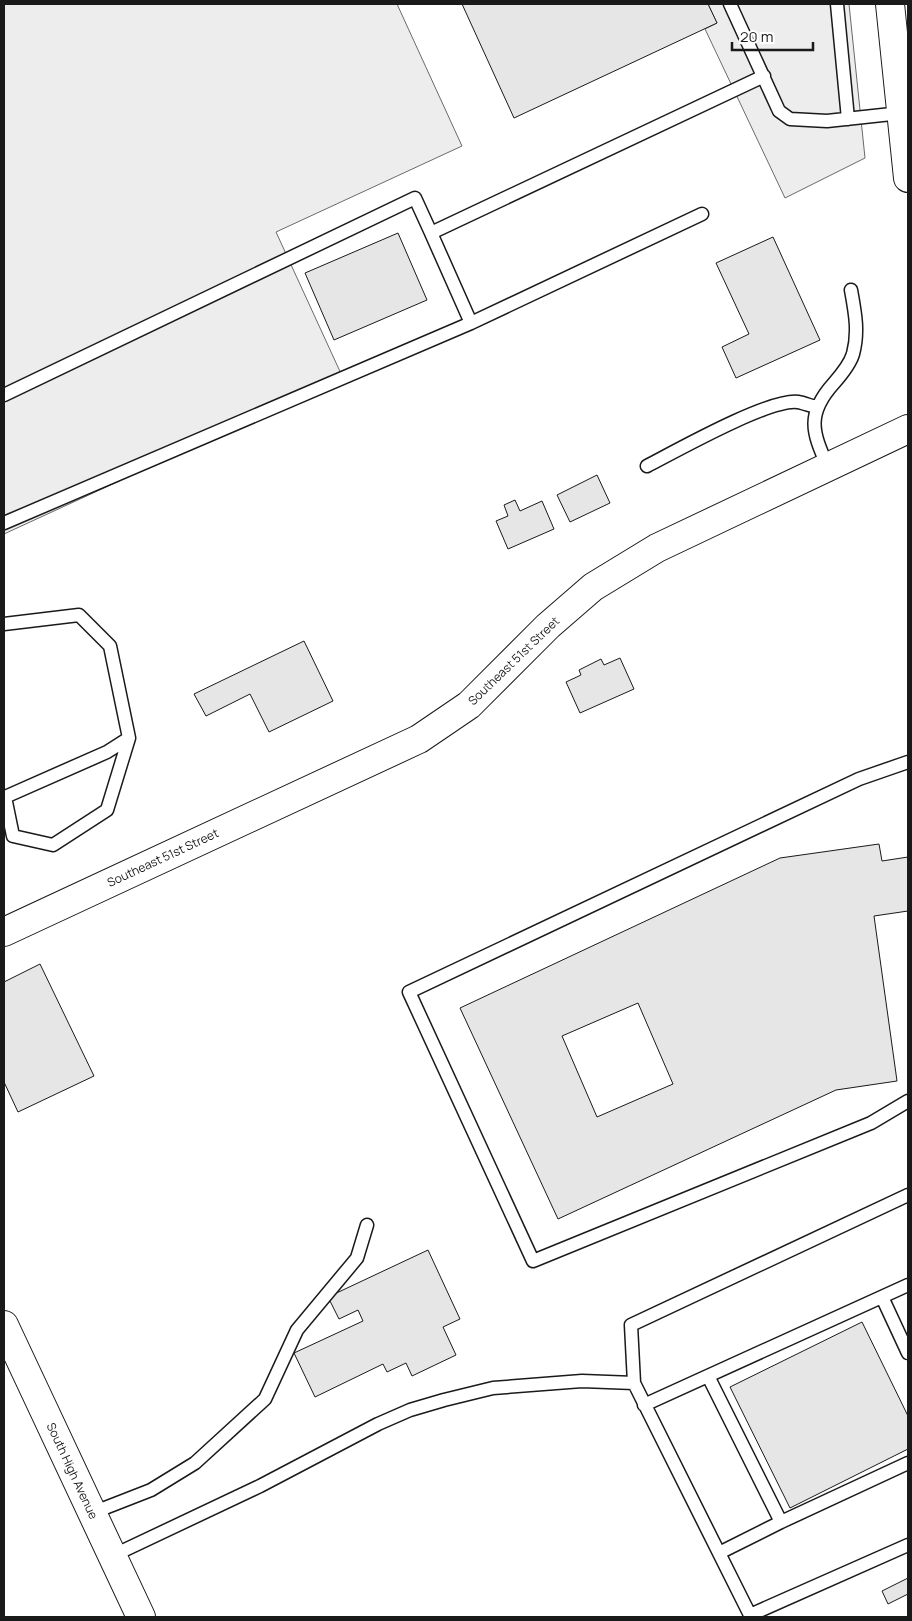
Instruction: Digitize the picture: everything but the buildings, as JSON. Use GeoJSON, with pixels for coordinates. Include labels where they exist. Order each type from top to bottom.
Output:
{"type":"FeatureCollection","features":[{"type":"Feature","properties":{"kind":"street"},"geometry":{"type":"LineString","coordinates":[[890,4],[908,178]]}},
{"type":"Feature","properties":{"kind":"street","name":"Southeast 51st Street"},"geometry":{"type":"LineString","coordinates":[[4,932],[419,739],[469,705],[548,626],[593,587],[657,548],[908,429]]}},
{"type":"Feature","properties":{"kind":"street","name":"South High Avenue"},"geometry":{"type":"LineString","coordinates":[[4,1325],[141,1617]]}},
{"type":"Feature","properties":{"kind":"lane"},"geometry":{"type":"LineString","coordinates":[[730,4],[779,111],[790,119],[827,121],[902,113]]}},
{"type":"Feature","properties":{"kind":"lane"},"geometry":{"type":"LineString","coordinates":[[837,4],[848,119]]}},
{"type":"Feature","properties":{"kind":"lane"},"geometry":{"type":"LineString","coordinates":[[431,233],[764,76]]}},
{"type":"Feature","properties":{"kind":"lane"},"geometry":{"type":"LineString","coordinates":[[4,395],[415,198],[471,323]]}},
{"type":"Feature","properties":{"kind":"lane"},"geometry":{"type":"LineString","coordinates":[[4,523],[471,323],[702,214]]}},
{"type":"Feature","properties":{"kind":"lane"},"geometry":{"type":"LineString","coordinates":[[828,467],[818,445],[814,428],[816,407],[852,356],[857,330],[851,290]]}},
{"type":"Feature","properties":{"kind":"lane"},"geometry":{"type":"LineString","coordinates":[[647,466],[751,414],[773,406],[797,402],[816,407]]}},
{"type":"Feature","properties":{"kind":"lane"},"geometry":{"type":"LineString","coordinates":[[4,624],[79,615],[110,646],[129,738],[107,810],[53,845],[12,836],[5,797],[106,752],[129,738]]}},
{"type":"Feature","properties":{"kind":"lane"},"geometry":{"type":"LineString","coordinates":[[908,762],[859,779],[409,992],[533,1262],[871,1123],[908,1101]]}},
{"type":"Feature","properties":{"kind":"lane"},"geometry":{"type":"LineString","coordinates":[[908,1195],[631,1325],[634,1383],[750,1615],[908,1545]]}},
{"type":"Feature","properties":{"kind":"lane"},"geometry":{"type":"LineString","coordinates":[[92,1513],[151,1490],[196,1463],[265,1399],[297,1330],[357,1258],[367,1225]]}},
{"type":"Feature","properties":{"kind":"lane"},"geometry":{"type":"LineString","coordinates":[[644,1405],[908,1285]]}},
{"type":"Feature","properties":{"kind":"lane"},"geometry":{"type":"LineString","coordinates":[[882,1297],[908,1352]]}},
{"type":"Feature","properties":{"kind":"lane"},"geometry":{"type":"LineString","coordinates":[[708,1376],[781,1522]]}},
{"type":"Feature","properties":{"kind":"lane"},"geometry":{"type":"LineString","coordinates":[[112,1556],[260,1486],[378,1424],[410,1410],[493,1388],[582,1381],[634,1383]]}},
{"type":"Feature","properties":{"kind":"lane"},"geometry":{"type":"LineString","coordinates":[[719,1553],[908,1463]]}},
{"type":"Feature","properties":{"kind":"shaded area"},"geometry":{"type":"Polygon","coordinates":[[[4,4],[397,4],[462,146],[276,232],[343,378],[4,534],[4,4]]]}},
{"type":"Feature","properties":{"kind":"shaded area"},"geometry":{"type":"Polygon","coordinates":[[[708,4],[849,4],[865,158],[785,198],[705,29],[717,23],[708,4]]]}}]}
